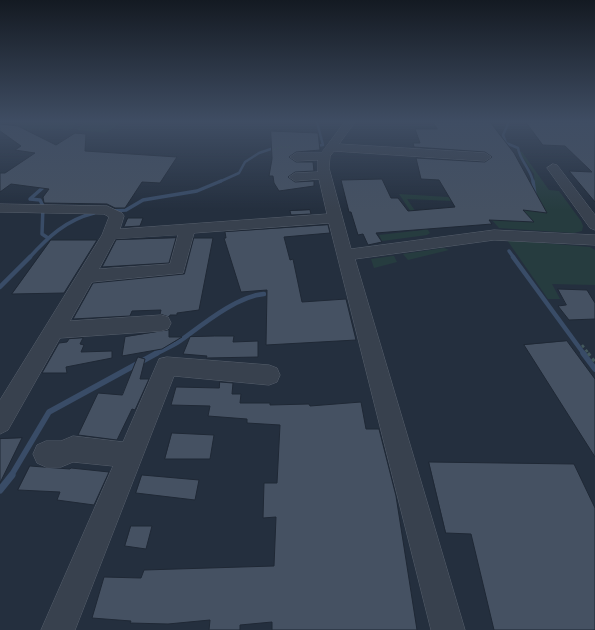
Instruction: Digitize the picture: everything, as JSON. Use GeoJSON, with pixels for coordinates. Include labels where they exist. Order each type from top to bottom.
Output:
{"type":"FeatureCollection","features":[{"type":"Feature","properties":{"kind":"street"},"geometry":{"type":"LineString","coordinates":[[295,177],[327,159],[332,151]]}},
{"type":"Feature","properties":{"kind":"street"},"geometry":{"type":"LineString","coordinates":[[296,157],[327,159],[485,157]]}},
{"type":"Feature","properties":{"kind":"street"},"geometry":{"type":"LineString","coordinates":[[327,159],[335,218],[448,630]]}},
{"type":"Feature","properties":{"kind":"street"},"geometry":{"type":"LineString","coordinates":[[553,168],[595,225]]}},
{"type":"Feature","properties":{"kind":"street"},"geometry":{"type":"LineString","coordinates":[[0,208],[107,210],[117,216],[110,235],[0,422]]}},
{"type":"Feature","properties":{"kind":"street"},"geometry":{"type":"LineString","coordinates":[[110,235],[335,218]]}},
{"type":"Feature","properties":{"kind":"street"},"geometry":{"type":"LineString","coordinates":[[86,276],[178,269],[187,229]]}},
{"type":"Feature","properties":{"kind":"street"},"geometry":{"type":"LineString","coordinates":[[345,255],[494,234],[595,240]]}},
{"type":"Feature","properties":{"kind":"street"},"geometry":{"type":"LineString","coordinates":[[54,330],[161,323]]}},
{"type":"Feature","properties":{"kind":"street"},"geometry":{"type":"LineString","coordinates":[[58,630],[167,366],[269,375]]}},
{"type":"Feature","properties":{"kind":"street"},"geometry":{"type":"LineString","coordinates":[[46,454],[61,454],[73,449],[130,455]]}},
{"type":"Feature","properties":{"kind":"path"},"geometry":{"type":"LineString","coordinates":[[582,345],[595,362]]}},
{"type":"Feature","properties":{"kind":"green space"},"geometry":{"type":"Polygon","coordinates":[[[519,152],[522,152],[549,190],[559,191],[581,221],[583,226],[582,231],[574,233],[499,228],[476,202],[407,199],[430,233],[427,235],[382,241],[379,235],[423,230],[399,194],[497,200],[532,195],[535,190],[534,174],[519,152]]]}},
{"type":"Feature","properties":{"kind":"green space"},"geometry":{"type":"Polygon","coordinates":[[[507,240],[590,247],[595,250],[595,285],[552,284],[560,299],[548,299],[507,240]]]}},
{"type":"Feature","properties":{"kind":"green space"},"geometry":{"type":"Polygon","coordinates":[[[444,248],[449,250],[408,260],[403,254],[444,248]]]}},
{"type":"Feature","properties":{"kind":"green space"},"geometry":{"type":"Polygon","coordinates":[[[394,256],[397,262],[374,268],[371,259],[394,256]]]}},
{"type":"Feature","properties":{"kind":"building"},"geometry":{"type":"Polygon","coordinates":[[[24,151],[91,151],[177,157],[160,183],[142,182],[125,208],[115,208],[107,204],[44,203],[43,197],[49,189],[11,184],[0,192],[0,173],[5,173],[35,153],[24,151]]]}},
{"type":"Feature","properties":{"kind":"building"},"geometry":{"type":"Polygon","coordinates":[[[272,151],[303,151],[296,152],[289,157],[296,162],[313,162],[314,171],[295,172],[288,177],[295,182],[314,181],[314,186],[279,191],[274,183],[273,176],[269,176],[272,151]]]}},
{"type":"Feature","properties":{"kind":"building"},"geometry":{"type":"Polygon","coordinates":[[[476,151],[513,151],[547,213],[523,210],[534,222],[489,220],[492,224],[376,233],[382,242],[368,245],[363,234],[358,235],[351,212],[349,212],[341,180],[382,179],[391,198],[398,198],[408,211],[455,207],[439,180],[421,179],[416,158],[485,162],[492,157],[485,152],[476,151]]]}},
{"type":"Feature","properties":{"kind":"building"},"geometry":{"type":"Polygon","coordinates":[[[571,151],[595,151],[595,202],[569,171],[592,172],[571,151]]]}},
{"type":"Feature","properties":{"kind":"building"},"geometry":{"type":"Polygon","coordinates":[[[310,210],[311,214],[291,215],[290,211],[310,210]]]}},
{"type":"Feature","properties":{"kind":"building"},"geometry":{"type":"Polygon","coordinates":[[[128,218],[143,218],[140,226],[124,227],[128,218]]]}},
{"type":"Feature","properties":{"kind":"building"},"geometry":{"type":"Polygon","coordinates":[[[328,225],[330,233],[284,237],[290,260],[293,259],[302,302],[346,299],[356,340],[266,345],[267,290],[241,292],[224,238],[226,238],[225,232],[328,225]]]}},
{"type":"Feature","properties":{"kind":"building"},"geometry":{"type":"Polygon","coordinates":[[[176,238],[169,263],[102,267],[116,240],[176,238]]]}},
{"type":"Feature","properties":{"kind":"building"},"geometry":{"type":"Polygon","coordinates":[[[194,238],[213,238],[199,310],[177,313],[177,315],[170,315],[169,317],[160,314],[161,310],[132,311],[130,316],[73,319],[93,283],[184,274],[194,238]]]}},
{"type":"Feature","properties":{"kind":"building"},"geometry":{"type":"Polygon","coordinates":[[[51,240],[97,240],[64,293],[12,294],[51,240]]]}},
{"type":"Feature","properties":{"kind":"building"},"geometry":{"type":"Polygon","coordinates":[[[558,289],[587,290],[595,303],[595,319],[569,320],[558,306],[566,305],[558,289]]]}},
{"type":"Feature","properties":{"kind":"building"},"geometry":{"type":"Polygon","coordinates":[[[169,330],[169,337],[182,337],[162,349],[122,356],[125,337],[169,330]]]}},
{"type":"Feature","properties":{"kind":"building"},"geometry":{"type":"Polygon","coordinates":[[[234,336],[233,342],[258,341],[258,357],[206,358],[207,356],[183,354],[190,337],[234,336]]]}},
{"type":"Feature","properties":{"kind":"building"},"geometry":{"type":"Polygon","coordinates":[[[83,338],[80,344],[84,345],[81,352],[112,351],[112,358],[66,367],[67,373],[42,373],[59,343],[67,342],[69,339],[83,338]]]}},
{"type":"Feature","properties":{"kind":"building"},"geometry":{"type":"Polygon","coordinates":[[[567,341],[595,379],[595,457],[524,345],[567,341]]]}},
{"type":"Feature","properties":{"kind":"building"},"geometry":{"type":"Polygon","coordinates":[[[138,357],[145,359],[140,379],[149,379],[135,410],[132,409],[117,440],[78,435],[98,393],[122,395],[138,357]]]}},
{"type":"Feature","properties":{"kind":"building"},"geometry":{"type":"Polygon","coordinates":[[[220,382],[233,383],[232,394],[241,394],[240,403],[270,403],[270,405],[309,404],[310,406],[361,402],[366,429],[379,429],[396,496],[417,630],[272,630],[272,622],[240,625],[240,630],[209,630],[210,620],[168,624],[130,623],[131,621],[92,618],[104,577],[141,578],[144,570],[274,566],[276,517],[263,518],[264,483],[277,483],[280,425],[247,423],[247,419],[208,416],[210,406],[171,405],[176,387],[219,388],[220,382]]]}},
{"type":"Feature","properties":{"kind":"building"},"geometry":{"type":"Polygon","coordinates":[[[172,433],[214,435],[210,459],[165,459],[172,433]]]}},
{"type":"Feature","properties":{"kind":"building"},"geometry":{"type":"Polygon","coordinates":[[[22,438],[0,483],[0,439],[22,438]]]}},
{"type":"Feature","properties":{"kind":"building"},"geometry":{"type":"Polygon","coordinates":[[[429,462],[574,464],[595,508],[595,630],[494,630],[471,534],[446,533],[429,462]]]}},
{"type":"Feature","properties":{"kind":"building"},"geometry":{"type":"Polygon","coordinates":[[[30,466],[109,472],[94,505],[57,500],[60,492],[18,490],[30,466]]]}},
{"type":"Feature","properties":{"kind":"building"},"geometry":{"type":"Polygon","coordinates":[[[142,475],[199,480],[195,500],[136,493],[142,475]]]}},
{"type":"Feature","properties":{"kind":"building"},"geometry":{"type":"Polygon","coordinates":[[[131,526],[152,526],[146,549],[125,546],[131,526]]]}},
{"type":"Feature","properties":{"kind":"waterway"},"geometry":{"type":"LineString","coordinates":[[219,182],[239,173],[245,162],[264,151]]}},
{"type":"Feature","properties":{"kind":"waterway"},"geometry":{"type":"LineString","coordinates":[[519,151],[532,177],[533,182]]}},
{"type":"Feature","properties":{"kind":"waterway"},"geometry":{"type":"LineString","coordinates":[[112,211],[126,210],[143,200],[197,191],[221,181]]}},
{"type":"Feature","properties":{"kind":"waterway"},"geometry":{"type":"LineString","coordinates":[[533,181],[535,195]]}},
{"type":"Feature","properties":{"kind":"waterway"},"geometry":{"type":"LineString","coordinates":[[47,184],[30,199],[40,200],[43,206],[42,234],[48,238]]}},
{"type":"Feature","properties":{"kind":"waterway"},"geometry":{"type":"LineString","coordinates":[[29,258],[58,230],[75,220],[94,213]]}},
{"type":"Feature","properties":{"kind":"waterway"},"geometry":{"type":"LineString","coordinates":[[509,251],[514,258]]}},
{"type":"Feature","properties":{"kind":"waterway"},"geometry":{"type":"LineString","coordinates":[[513,257],[584,354]]}},
{"type":"Feature","properties":{"kind":"waterway"},"geometry":{"type":"LineString","coordinates":[[0,287],[29,258]]}},
{"type":"Feature","properties":{"kind":"waterway"},"geometry":{"type":"LineString","coordinates":[[157,353],[177,343],[220,312],[243,300],[264,294]]}},
{"type":"Feature","properties":{"kind":"waterway"},"geometry":{"type":"LineString","coordinates":[[11,476],[49,412],[157,353]]}},
{"type":"Feature","properties":{"kind":"waterway"},"geometry":{"type":"LineString","coordinates":[[583,353],[595,369]]}},
{"type":"Feature","properties":{"kind":"waterway"},"geometry":{"type":"LineString","coordinates":[[0,490],[12,475]]}}]}
